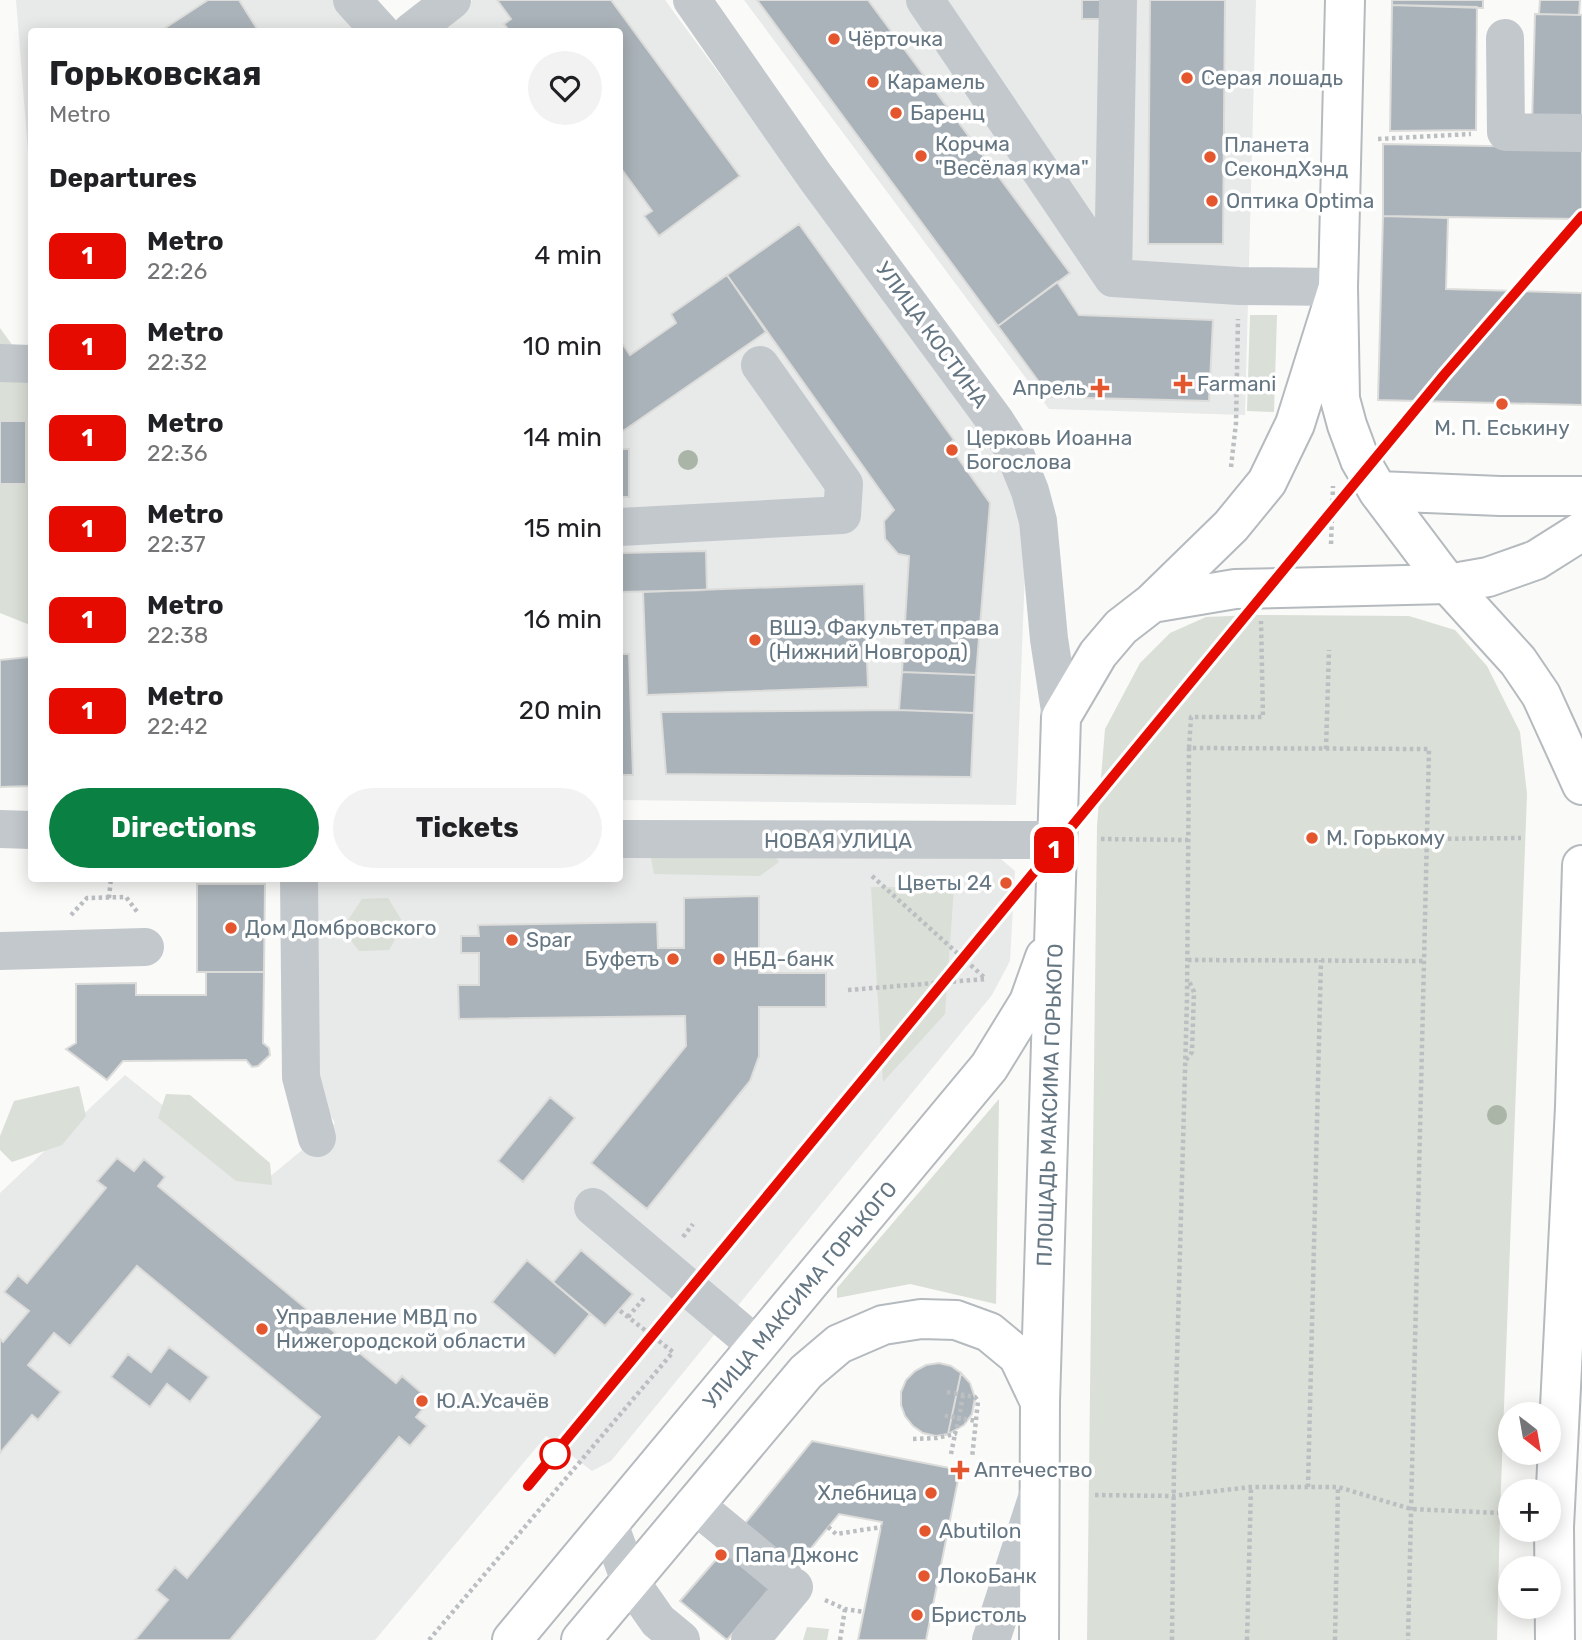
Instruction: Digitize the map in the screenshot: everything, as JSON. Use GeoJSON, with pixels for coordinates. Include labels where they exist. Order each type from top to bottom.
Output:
{"type":"FeatureCollection","features":[{"type":"Feature","properties":{"kind":"main road"},"geometry":{"type":"LineString","coordinates":[[1345,0],[1338,288],[1340,400],[1360,460],[1378,491],[1448,584],[1518,661],[1541,695],[1582,785]]}},
{"type":"Feature","properties":{"kind":"main road","name":"ПЛОЩАДЬ МАКСИМА ГОРЬКОГО"},"geometry":{"type":"LineString","coordinates":[[1039,1640],[1040,1402],[1061,717],[1098,654],[1121,627],[1152,603],[1231,526],[1267,482],[1295,425],[1338,288]]}},
{"type":"Feature","properties":{"kind":"main road"},"geometry":{"type":"LineString","coordinates":[[1378,491],[1582,496]]}},
{"type":"Feature","properties":{"kind":"main road","name":"ПЛОЩАДЬ МАКСИМА ГОРЬКОГО"},"geometry":{"type":"LineString","coordinates":[[1152,603],[1235,589],[1448,584],[1488,577],[1536,561],[1582,531]]}},
{"type":"Feature","properties":{"kind":"main road"},"geometry":{"type":"LineString","coordinates":[[1555,1640],[1554,1527],[1570,1471],[1574,1120],[1581,888]]}},
{"type":"Feature","properties":{"kind":"main road","name":"УЛИЦА МАКСИМА ГОРЬКОГО"},"geometry":{"type":"LineString","coordinates":[[512,1640],[989,1067],[1029,1002],[1056,929]]}},
{"type":"Feature","properties":{"kind":"main road"},"geometry":{"type":"LineString","coordinates":[[581,1640],[806,1372],[839,1344],[883,1325],[921,1319],[956,1320],[989,1332],[1018,1356],[1040,1402]]}},
{"type":"Feature","properties":{"kind":"street"},"geometry":{"type":"LineString","coordinates":[[352,0],[377,28]]}},
{"type":"Feature","properties":{"kind":"street"},"geometry":{"type":"LineString","coordinates":[[416,28],[452,0]]}},
{"type":"Feature","properties":{"kind":"street","name":"УЛИЦА КОСТИНА"},"geometry":{"type":"LineString","coordinates":[[692,0],[814,175],[996,422],[1013,449],[1030,491],[1038,521],[1049,639],[1061,717]]}},
{"type":"Feature","properties":{"kind":"street"},"geometry":{"type":"LineString","coordinates":[[925,0],[1113,278]]}},
{"type":"Feature","properties":{"kind":"street"},"geometry":{"type":"LineString","coordinates":[[1113,278],[1118,0]]}},
{"type":"Feature","properties":{"kind":"street"},"geometry":{"type":"LineString","coordinates":[[1505,38],[1506,132],[1582,133]]}},
{"type":"Feature","properties":{"kind":"street"},"geometry":{"type":"LineString","coordinates":[[1113,278],[1239,286],[1338,288]]}},
{"type":"Feature","properties":{"kind":"street"},"geometry":{"type":"LineString","coordinates":[[0,363],[28,364]]}},
{"type":"Feature","properties":{"kind":"street"},"geometry":{"type":"LineString","coordinates":[[623,527],[842,515],[844,484],[760,365]]}},
{"type":"Feature","properties":{"kind":"street"},"geometry":{"type":"LineString","coordinates":[[0,829],[28,830]]}},
{"type":"Feature","properties":{"kind":"street","name":"НОВАЯ УЛИЦА"},"geometry":{"type":"LineString","coordinates":[[623,839],[1056,840]]}},
{"type":"Feature","properties":{"kind":"street"},"geometry":{"type":"LineString","coordinates":[[299,882],[301,1077],[317,1138]]}},
{"type":"Feature","properties":{"kind":"street"},"geometry":{"type":"LineString","coordinates":[[0,951],[145,947]]}},
{"type":"Feature","properties":{"kind":"street"},"geometry":{"type":"LineString","coordinates":[[593,1207],[757,1346]]}},
{"type":"Feature","properties":{"kind":"street"},"geometry":{"type":"LineString","coordinates":[[991,1640],[1040,1490]]}},
{"type":"Feature","properties":{"kind":"street"},"geometry":{"type":"LineString","coordinates":[[694,1504],[790,1583],[750,1640]]}},
{"type":"Feature","properties":{"kind":"street"},"geometry":{"type":"LineString","coordinates":[[609,1524],[631,1581],[658,1621],[681,1640]]}},
{"type":"Feature","properties":{"kind":"path"},"geometry":{"type":"LineString","coordinates":[[1378,139],[1506,132]]}},
{"type":"Feature","properties":{"kind":"path"},"geometry":{"type":"LineString","coordinates":[[1236,424],[1239,286]]}},
{"type":"Feature","properties":{"kind":"path"},"geometry":{"type":"LineString","coordinates":[[1172,1640],[1173,1496],[1188,978],[1191,717],[1263,718],[1261,615]]}},
{"type":"Feature","properties":{"kind":"path"},"geometry":{"type":"LineString","coordinates":[[1326,749],[1329,650]]}},
{"type":"Feature","properties":{"kind":"path"},"geometry":{"type":"LineString","coordinates":[[1189,748],[1429,749],[1408,1640]]}},
{"type":"Feature","properties":{"kind":"path"},"geometry":{"type":"LineString","coordinates":[[1427,839],[1521,838]]}},
{"type":"Feature","properties":{"kind":"path"},"geometry":{"type":"LineString","coordinates":[[1101,839],[1188,840]]}},
{"type":"Feature","properties":{"kind":"path"},"geometry":{"type":"LineString","coordinates":[[848,990],[986,978],[867,872]]}},
{"type":"Feature","properties":{"kind":"path"},"geometry":{"type":"LineString","coordinates":[[109,898],[111,882]]}},
{"type":"Feature","properties":{"kind":"path"},"geometry":{"type":"LineString","coordinates":[[1188,960],[1425,961]]}},
{"type":"Feature","properties":{"kind":"path"},"geometry":{"type":"LineString","coordinates":[[1308,1488],[1321,960]]}},
{"type":"Feature","properties":{"kind":"path"},"geometry":{"type":"LineString","coordinates":[[1185,1061],[1192,1052],[1194,992],[1188,978]]}},
{"type":"Feature","properties":{"kind":"path"},"geometry":{"type":"LineString","coordinates":[[683,1238],[693,1224]]}},
{"type":"Feature","properties":{"kind":"path"},"geometry":{"type":"LineString","coordinates":[[429,1640],[673,1352],[619,1310]]}},
{"type":"Feature","properties":{"kind":"path"},"geometry":{"type":"LineString","coordinates":[[947,1392],[975,1397],[978,1401],[972,1458]]}},
{"type":"Feature","properties":{"kind":"path"},"geometry":{"type":"LineString","coordinates":[[951,1454],[963,1395]]}},
{"type":"Feature","properties":{"kind":"path"},"geometry":{"type":"LineString","coordinates":[[941,1415],[977,1422]]}},
{"type":"Feature","properties":{"kind":"path"},"geometry":{"type":"LineString","coordinates":[[913,1438],[937,1438],[956,1434]]}},
{"type":"Feature","properties":{"kind":"path"},"geometry":{"type":"LineString","coordinates":[[1095,1495],[1173,1496],[1251,1487],[1338,1487],[1411,1509],[1498,1513]]}},
{"type":"Feature","properties":{"kind":"path"},"geometry":{"type":"LineString","coordinates":[[1247,1640],[1251,1487]]}},
{"type":"Feature","properties":{"kind":"path"},"geometry":{"type":"LineString","coordinates":[[1335,1640],[1338,1487]]}},
{"type":"Feature","properties":{"kind":"path"},"geometry":{"type":"LineString","coordinates":[[828,1527],[836,1534],[882,1527]]}},
{"type":"Feature","properties":{"kind":"path"},"geometry":{"type":"LineString","coordinates":[[840,1640],[845,1609]]}},
{"type":"Feature","properties":{"kind":"shaded area"},"geometry":{"type":"Polygon","coordinates":[[[16,0],[334,0],[357,28],[28,28],[28,151],[16,0]]]}},
{"type":"Feature","properties":{"kind":"shaded area"},"geometry":{"type":"Polygon","coordinates":[[[473,0],[665,0],[1028,494],[1016,805],[623,800],[623,28],[438,28],[473,0]]]}},
{"type":"Feature","properties":{"kind":"shaded area"},"geometry":{"type":"Polygon","coordinates":[[[744,0],[1256,0],[1245,415],[1049,409],[744,0]]]}},
{"type":"Feature","properties":{"kind":"shaded area"},"geometry":{"type":"Polygon","coordinates":[[[1250,315],[1277,315],[1274,412],[1247,411],[1250,315]]]}},
{"type":"Feature","properties":{"kind":"shaded area"},"geometry":{"type":"Polygon","coordinates":[[[0,328],[28,367],[28,624],[0,613],[0,328]]]}},
{"type":"Feature","properties":{"kind":"shaded area"},"geometry":{"type":"Polygon","coordinates":[[[1409,616],[1455,630],[1487,666],[1520,732],[1527,794],[1504,1402],[1498,1402],[1498,1465],[1502,1465],[1501,1479],[1498,1479],[1497,1640],[1087,1640],[1097,826],[1105,729],[1140,663],[1170,633],[1206,617],[1409,616]]]}},
{"type":"Feature","properties":{"kind":"shaded area"},"geometry":{"type":"Polygon","coordinates":[[[760,834],[779,862],[760,876],[654,874],[649,847],[760,834]]]}},
{"type":"Feature","properties":{"kind":"shaded area"},"geometry":{"type":"Polygon","coordinates":[[[623,854],[1001,859],[1015,871],[1010,961],[992,995],[611,1461],[592,1471],[546,1436],[375,1640],[0,1640],[0,1193],[125,1075],[261,1184],[335,1123],[311,1081],[314,882],[623,882],[623,854]]]}},
{"type":"Feature","properties":{"kind":"shaded area"},"geometry":{"type":"Polygon","coordinates":[[[871,887],[954,887],[945,1014],[883,1082],[871,887]]]}},
{"type":"Feature","properties":{"kind":"shaded area"},"geometry":{"type":"Polygon","coordinates":[[[388,898],[404,924],[389,950],[359,951],[342,929],[362,899],[388,898]]]}},
{"type":"Feature","properties":{"kind":"shaded area"},"geometry":{"type":"Polygon","coordinates":[[[79,1086],[86,1116],[62,1145],[12,1162],[0,1150],[0,1136],[14,1101],[79,1086]]]}},
{"type":"Feature","properties":{"kind":"shaded area"},"geometry":{"type":"Polygon","coordinates":[[[166,1094],[190,1095],[270,1163],[272,1185],[236,1181],[158,1118],[166,1094]]]}},
{"type":"Feature","properties":{"kind":"shaded area"},"geometry":{"type":"Polygon","coordinates":[[[999,1099],[996,1304],[910,1284],[837,1298],[837,1288],[999,1099]]]}},
{"type":"Feature","properties":{"kind":"shaded area"},"geometry":{"type":"Polygon","coordinates":[[[807,1627],[829,1629],[827,1640],[803,1640],[807,1627]]]}},
{"type":"Feature","properties":{"kind":"building"},"geometry":{"type":"Polygon","coordinates":[[[208,0],[239,0],[256,28],[165,28],[208,0]]]}},
{"type":"Feature","properties":{"kind":"building"},"geometry":{"type":"Polygon","coordinates":[[[497,0],[611,0],[740,176],[659,236],[644,216],[652,211],[623,171],[623,28],[507,28],[504,24],[511,19],[497,0]]]}},
{"type":"Feature","properties":{"kind":"building"},"geometry":{"type":"Polygon","coordinates":[[[757,0],[868,0],[1070,273],[998,326],[757,0]]]}},
{"type":"Feature","properties":{"kind":"building"},"geometry":{"type":"Polygon","coordinates":[[[1082,0],[1107,0],[1107,19],[1082,19],[1082,0]]]}},
{"type":"Feature","properties":{"kind":"building","name":"Серая лошадь"},"geometry":{"type":"Polygon","coordinates":[[[1150,0],[1225,0],[1223,244],[1148,244],[1150,0]]]}},
{"type":"Feature","properties":{"kind":"building"},"geometry":{"type":"Polygon","coordinates":[[[1392,0],[1483,0],[1483,8],[1392,5],[1392,0]]]}},
{"type":"Feature","properties":{"kind":"building"},"geometry":{"type":"Polygon","coordinates":[[[1540,0],[1580,0],[1579,15],[1539,14],[1540,0]]]}},
{"type":"Feature","properties":{"kind":"building"},"geometry":{"type":"Polygon","coordinates":[[[1392,5],[1477,7],[1476,130],[1390,131],[1392,5]]]}},
{"type":"Feature","properties":{"kind":"building"},"geometry":{"type":"Polygon","coordinates":[[[1535,14],[1582,15],[1582,124],[1532,123],[1535,14]]]}},
{"type":"Feature","properties":{"kind":"building"},"geometry":{"type":"Polygon","coordinates":[[[1383,144],[1582,148],[1582,219],[1383,216],[1383,144]]]}},
{"type":"Feature","properties":{"kind":"building"},"geometry":{"type":"Polygon","coordinates":[[[1383,216],[1448,218],[1446,289],[1582,293],[1582,405],[1378,400],[1383,216]]]}},
{"type":"Feature","properties":{"kind":"building"},"geometry":{"type":"Polygon","coordinates":[[[799,224],[954,440],[948,444],[990,503],[976,675],[902,672],[909,556],[898,554],[885,539],[884,521],[894,510],[727,275],[799,224]]]}},
{"type":"Feature","properties":{"kind":"building"},"geometry":{"type":"Polygon","coordinates":[[[727,275],[766,332],[623,431],[623,344],[630,355],[676,323],[671,314],[727,275]]]}},
{"type":"Feature","properties":{"kind":"building"},"geometry":{"type":"Polygon","coordinates":[[[1057,282],[1079,315],[1213,320],[1209,401],[1050,397],[998,326],[1057,282]]]}},
{"type":"Feature","properties":{"kind":"building"},"geometry":{"type":"Polygon","coordinates":[[[0,421],[26,421],[26,484],[0,484],[0,421]]]}},
{"type":"Feature","properties":{"kind":"building"},"geometry":{"type":"Polygon","coordinates":[[[623,449],[629,449],[629,497],[623,497],[623,449]]]}},
{"type":"Feature","properties":{"kind":"building"},"geometry":{"type":"Polygon","coordinates":[[[706,551],[707,590],[623,592],[623,553],[706,551]]]}},
{"type":"Feature","properties":{"kind":"building","name":"ВШЭ. Факультет права (Нижний Новгород)"},"geometry":{"type":"Polygon","coordinates":[[[864,584],[868,687],[647,695],[643,592],[864,584]]]}},
{"type":"Feature","properties":{"kind":"building"},"geometry":{"type":"Polygon","coordinates":[[[623,654],[629,654],[633,775],[623,775],[623,654]]]}},
{"type":"Feature","properties":{"kind":"building"},"geometry":{"type":"Polygon","coordinates":[[[28,657],[28,786],[0,787],[0,660],[28,657]]]}},
{"type":"Feature","properties":{"kind":"building"},"geometry":{"type":"Polygon","coordinates":[[[902,672],[976,675],[974,713],[899,710],[902,672]]]}},
{"type":"Feature","properties":{"kind":"building"},"geometry":{"type":"Polygon","coordinates":[[[899,710],[974,713],[971,777],[666,774],[661,712],[899,710]]]}},
{"type":"Feature","properties":{"kind":"building","name":"Дом Домбровского"},"geometry":{"type":"Polygon","coordinates":[[[197,884],[265,884],[264,972],[197,972],[197,884]]]}},
{"type":"Feature","properties":{"kind":"building"},"geometry":{"type":"Polygon","coordinates":[[[759,896],[759,973],[826,973],[826,1007],[759,1007],[759,1056],[750,1081],[647,1209],[591,1163],[686,1046],[685,1016],[459,1019],[458,985],[479,985],[479,953],[461,953],[461,936],[479,936],[478,925],[657,922],[658,948],[684,948],[684,898],[759,896]]]}},
{"type":"Feature","properties":{"kind":"building"},"geometry":{"type":"Polygon","coordinates":[[[206,972],[264,972],[263,1043],[269,1048],[270,1055],[258,1066],[252,1067],[246,1060],[123,1061],[107,1080],[66,1049],[76,1043],[76,984],[136,983],[136,995],[206,995],[206,972]]]}},
{"type":"Feature","properties":{"kind":"building"},"geometry":{"type":"Polygon","coordinates":[[[550,1097],[575,1118],[523,1182],[498,1161],[550,1097]]]}},
{"type":"Feature","properties":{"kind":"building"},"geometry":{"type":"Polygon","coordinates":[[[117,1158],[134,1171],[144,1159],[165,1177],[158,1186],[396,1383],[402,1376],[430,1400],[416,1417],[427,1426],[410,1446],[399,1437],[230,1640],[135,1640],[168,1600],[156,1590],[175,1567],[187,1578],[320,1417],[137,1266],[70,1346],[54,1333],[28,1365],[61,1392],[38,1420],[32,1415],[0,1453],[0,1339],[3,1342],[29,1311],[4,1292],[18,1275],[27,1283],[106,1188],[97,1181],[117,1158]]]}},
{"type":"Feature","properties":{"kind":"building"},"geometry":{"type":"Polygon","coordinates":[[[581,1250],[633,1294],[605,1326],[553,1282],[581,1250]]]}},
{"type":"Feature","properties":{"kind":"building"},"geometry":{"type":"Polygon","coordinates":[[[527,1260],[590,1314],[555,1356],[492,1302],[527,1260]]]}},
{"type":"Feature","properties":{"kind":"building"},"geometry":{"type":"Polygon","coordinates":[[[169,1347],[209,1377],[190,1402],[167,1384],[150,1407],[111,1377],[128,1354],[151,1372],[169,1347]]]}},
{"type":"Feature","properties":{"kind":"building"},"geometry":{"type":"Polygon","coordinates":[[[939,1363],[951,1366],[961,1373],[948,1434],[936,1436],[923,1433],[905,1416],[901,1405],[901,1392],[906,1380],[915,1371],[926,1365],[939,1363]]]}},
{"type":"Feature","properties":{"kind":"building"},"geometry":{"type":"Polygon","coordinates":[[[961,1373],[970,1383],[975,1398],[972,1414],[964,1425],[948,1434],[961,1373]]]}},
{"type":"Feature","properties":{"kind":"building"},"geometry":{"type":"Polygon","coordinates":[[[812,1441],[960,1470],[926,1640],[858,1640],[882,1522],[839,1514],[795,1568],[743,1526],[812,1441]]]}},
{"type":"Feature","properties":{"kind":"building"},"geometry":{"type":"Polygon","coordinates":[[[727,1547],[773,1586],[727,1640],[680,1601],[727,1547]]]}},
{"type":"Feature","properties":{"kind":"metro line","name":"1"},"geometry":{"type":"LineString","coordinates":[[528,1486],[1444,375],[1582,216]]}},
{"type":"Feature","properties":{"kind":"place","name":"Чёрточка"},"geometry":{"type":"Point","coordinates":[834,39]}},
{"type":"Feature","properties":{"kind":"place","name":"Серая лошадь"},"geometry":{"type":"Point","coordinates":[1187,78]}},
{"type":"Feature","properties":{"kind":"place","name":"Карамель"},"geometry":{"type":"Point","coordinates":[873,82]}},
{"type":"Feature","properties":{"kind":"place","name":"Баренц"},"geometry":{"type":"Point","coordinates":[896,113]}},
{"type":"Feature","properties":{"kind":"place","name":"Корчма \"Весёлая кума\""},"geometry":{"type":"Point","coordinates":[921,156]}},
{"type":"Feature","properties":{"kind":"place","name":"Планета СекондХэнд"},"geometry":{"type":"Point","coordinates":[1210,157]}},
{"type":"Feature","properties":{"kind":"place","name":"Оптика Optima"},"geometry":{"type":"Point","coordinates":[1212,201]}},
{"type":"Feature","properties":{"kind":"place","name":"Farmani"},"geometry":{"type":"Point","coordinates":[1183,384]}},
{"type":"Feature","properties":{"kind":"place","name":"Апрель"},"geometry":{"type":"Point","coordinates":[1100,388]}},
{"type":"Feature","properties":{"kind":"place","name":"М. П. Еськину"},"geometry":{"type":"Point","coordinates":[1502,404]}},
{"type":"Feature","properties":{"kind":"place","name":"Церковь Иоанна Богослова"},"geometry":{"type":"Point","coordinates":[952,450]}},
{"type":"Feature","properties":{"kind":"place","name":"ВШЭ. Факультет права (Нижний Новгород)"},"geometry":{"type":"Point","coordinates":[755,640]}},
{"type":"Feature","properties":{"kind":"place","name":"М. Горькому"},"geometry":{"type":"Point","coordinates":[1312,838]}},
{"type":"Feature","properties":{"kind":"place","name":"Цветы 24"},"geometry":{"type":"Point","coordinates":[1006,883]}},
{"type":"Feature","properties":{"kind":"place","name":"Дом Домбровского"},"geometry":{"type":"Point","coordinates":[231,928]}},
{"type":"Feature","properties":{"kind":"place","name":"Spar"},"geometry":{"type":"Point","coordinates":[512,940]}},
{"type":"Feature","properties":{"kind":"place","name":"Буфетъ"},"geometry":{"type":"Point","coordinates":[673,959]}},
{"type":"Feature","properties":{"kind":"place","name":"НБД-банк"},"geometry":{"type":"Point","coordinates":[719,959]}},
{"type":"Feature","properties":{"kind":"place","name":"Управление МВД по Нижегородской области"},"geometry":{"type":"Point","coordinates":[262,1329]}},
{"type":"Feature","properties":{"kind":"place","name":"Ю.А.Усачёв"},"geometry":{"type":"Point","coordinates":[422,1401]}},
{"type":"Feature","properties":{"kind":"place","name":"Аптечество"},"geometry":{"type":"Point","coordinates":[960,1470]}},
{"type":"Feature","properties":{"kind":"place","name":"Хлебница"},"geometry":{"type":"Point","coordinates":[931,1493]}},
{"type":"Feature","properties":{"kind":"place","name":"Abutilon"},"geometry":{"type":"Point","coordinates":[925,1531]}},
{"type":"Feature","properties":{"kind":"place","name":"Папа Джонс"},"geometry":{"type":"Point","coordinates":[721,1555]}},
{"type":"Feature","properties":{"kind":"place","name":"ЛокоБанк"},"geometry":{"type":"Point","coordinates":[924,1576]}},
{"type":"Feature","properties":{"kind":"place","name":"Бристоль"},"geometry":{"type":"Point","coordinates":[917,1615]}}]}
